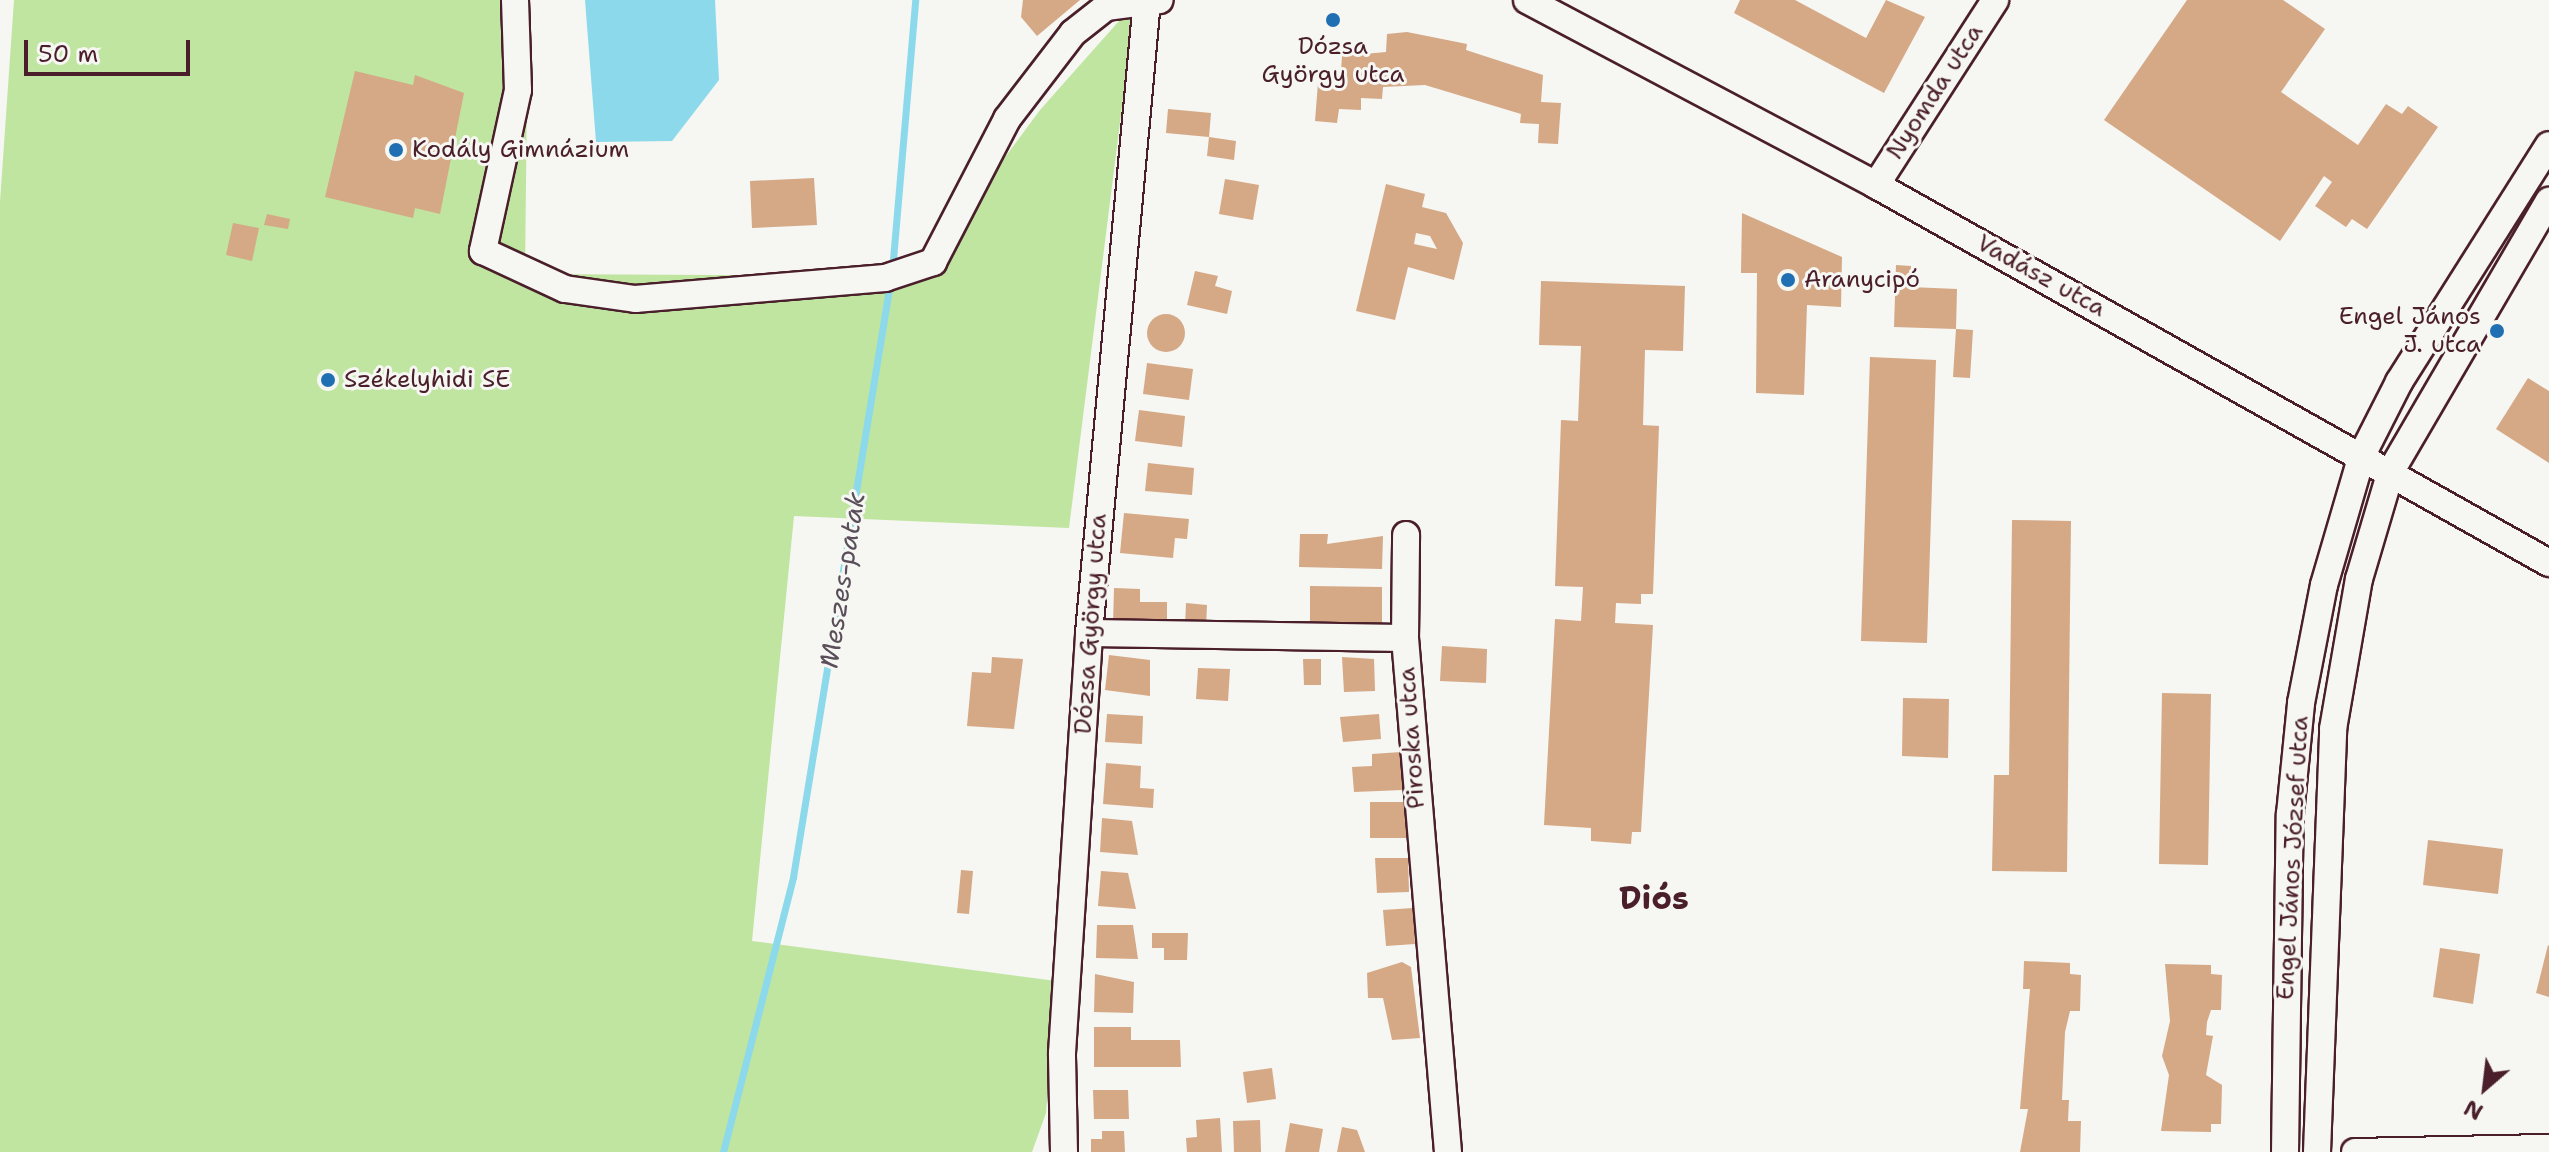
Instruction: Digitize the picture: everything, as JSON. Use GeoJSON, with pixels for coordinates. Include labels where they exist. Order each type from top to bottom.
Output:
{"type":"FeatureCollection","features":[{"type":"Feature","properties":{"kind":"street"},"geometry":{"type":"LineString","coordinates":[[515,0],[518,90],[483,251],[565,289],[635,299],[894,275],[933,262],[944,249],[1007,119],[1073,33],[1106,7],[1151,0]]}},
{"type":"Feature","properties":{"kind":"street","name":"Dózsa György utca"},"geometry":{"type":"LineString","coordinates":[[1064,1152],[1062,1123],[1089,633],[1151,0]]}},
{"type":"Feature","properties":{"kind":"street","name":"Vadász utca"},"geometry":{"type":"LineString","coordinates":[[1527,0],[1876,185],[2391,471],[2549,563]]}},
{"type":"Feature","properties":{"kind":"street","name":"Nyomda utca"},"geometry":{"type":"LineString","coordinates":[[1876,185],[1995,0]]}},
{"type":"Feature","properties":{"kind":"street","name":"Engel János József utca"},"geometry":{"type":"LineString","coordinates":[[2285,1152],[2290,814],[2301,703],[2317,613],[2362,455],[2399,382],[2549,145]]}},
{"type":"Feature","properties":{"kind":"street","name":"Engel János József utca"},"geometry":{"type":"LineString","coordinates":[[2317,1152],[2333,729],[2356,593],[2391,471],[2549,201]]}},
{"type":"Feature","properties":{"kind":"street"},"geometry":{"type":"LineString","coordinates":[[1405,638],[1406,535]]}},
{"type":"Feature","properties":{"kind":"street","name":"Piroska utca"},"geometry":{"type":"LineString","coordinates":[[1089,633],[1405,638],[1448,1152]]}},
{"type":"Feature","properties":{"kind":"street"},"geometry":{"type":"LineString","coordinates":[[1046,1152],[1062,1123]]}},
{"type":"Feature","properties":{"kind":"street"},"geometry":{"type":"LineString","coordinates":[[2355,1152],[2549,1148]]}},
{"type":"Feature","properties":{"kind":"green space"},"geometry":{"type":"Polygon","coordinates":[[[14,0],[528,0],[525,274],[917,276],[1040,110],[1135,3],[1069,528],[794,516],[752,941],[1056,981],[1046,1113],[1032,1152],[0,1152],[0,202],[14,0]]]}},
{"type":"Feature","properties":{"kind":"water"},"geometry":{"type":"Polygon","coordinates":[[[585,0],[715,0],[719,80],[672,141],[596,142],[585,0]]]}},
{"type":"Feature","properties":{"kind":"building"},"geometry":{"type":"Polygon","coordinates":[[[1023,0],[1080,0],[1037,36],[1021,17],[1023,0]]]}},
{"type":"Feature","properties":{"kind":"building"},"geometry":{"type":"Polygon","coordinates":[[[1740,0],[1795,0],[1866,38],[1886,0],[1925,17],[1884,93],[1734,13],[1740,0]]]}},
{"type":"Feature","properties":{"kind":"building"},"geometry":{"type":"Polygon","coordinates":[[[2187,0],[2283,0],[2325,29],[2281,92],[2358,145],[2386,104],[2402,114],[2408,106],[2438,127],[2367,229],[2352,219],[2346,227],[2315,206],[2332,182],[2324,176],[2280,241],[2104,120],[2187,0]]]}},
{"type":"Feature","properties":{"kind":"building"},"geometry":{"type":"Polygon","coordinates":[[[1407,32],[1467,44],[1466,50],[1543,75],[1541,102],[1561,103],[1558,144],[1538,143],[1539,124],[1520,123],[1521,114],[1425,85],[1383,87],[1382,99],[1361,98],[1361,110],[1339,109],[1337,123],[1315,121],[1319,70],[1341,71],[1342,56],[1386,52],[1387,34],[1407,32]]]}},
{"type":"Feature","properties":{"kind":"building","name":"Kodály Gimnázium"},"geometry":{"type":"Polygon","coordinates":[[[355,71],[413,85],[415,75],[464,93],[440,214],[415,208],[413,218],[325,197],[355,71]]]}},
{"type":"Feature","properties":{"kind":"building"},"geometry":{"type":"Polygon","coordinates":[[[1168,109],[1211,113],[1209,137],[1166,133],[1168,109]]]}},
{"type":"Feature","properties":{"kind":"building"},"geometry":{"type":"Polygon","coordinates":[[[1209,137],[1236,141],[1234,160],[1207,156],[1209,137]]]}},
{"type":"Feature","properties":{"kind":"building"},"geometry":{"type":"Polygon","coordinates":[[[814,178],[817,225],[752,228],[750,181],[814,178]]]}},
{"type":"Feature","properties":{"kind":"building"},"geometry":{"type":"Polygon","coordinates":[[[1225,179],[1259,185],[1253,220],[1219,214],[1225,179]]]}},
{"type":"Feature","properties":{"kind":"building"},"geometry":{"type":"Polygon","coordinates":[[[1386,184],[1425,194],[1422,207],[1446,213],[1463,243],[1454,280],[1408,267],[1395,320],[1356,311],[1386,184]],[[1416,233],[1414,244],[1437,249],[1430,236],[1416,233]]]}},
{"type":"Feature","properties":{"kind":"building"},"geometry":{"type":"Polygon","coordinates":[[[1742,213],[1842,257],[1841,307],[1807,305],[1804,395],[1756,393],[1757,273],[1741,273],[1742,213]]]}},
{"type":"Feature","properties":{"kind":"building"},"geometry":{"type":"Polygon","coordinates":[[[267,214],[290,219],[288,229],[264,225],[267,214]]]}},
{"type":"Feature","properties":{"kind":"building"},"geometry":{"type":"Polygon","coordinates":[[[233,223],[259,228],[252,261],[226,255],[233,223]]]}},
{"type":"Feature","properties":{"kind":"building"},"geometry":{"type":"Polygon","coordinates":[[[1896,265],[1911,266],[1910,287],[1957,289],[1956,329],[1894,327],[1896,265]]]}},
{"type":"Feature","properties":{"kind":"building"},"geometry":{"type":"Polygon","coordinates":[[[1195,271],[1218,276],[1215,286],[1232,291],[1227,314],[1187,305],[1195,271]]]}},
{"type":"Feature","properties":{"kind":"building"},"geometry":{"type":"Polygon","coordinates":[[[1541,281],[1685,286],[1683,351],[1645,350],[1643,425],[1659,426],[1653,594],[1641,594],[1641,604],[1616,603],[1615,623],[1653,625],[1641,832],[1632,832],[1631,844],[1591,841],[1591,828],[1544,825],[1555,619],[1581,621],[1583,587],[1555,586],[1561,420],[1578,421],[1581,346],[1539,345],[1541,281]]]}},
{"type":"Feature","properties":{"kind":"building"},"geometry":{"type":"Polygon","coordinates":[[[1166,314],[1179,320],[1185,333],[1179,346],[1166,352],[1153,346],[1147,333],[1153,320],[1166,314]]]}},
{"type":"Feature","properties":{"kind":"building"},"geometry":{"type":"Polygon","coordinates":[[[1956,329],[1973,330],[1970,378],[1953,377],[1956,329]]]}},
{"type":"Feature","properties":{"kind":"building"},"geometry":{"type":"Polygon","coordinates":[[[1870,357],[1936,360],[1927,643],[1861,641],[1870,357]]]}},
{"type":"Feature","properties":{"kind":"building"},"geometry":{"type":"Polygon","coordinates":[[[1147,363],[1193,369],[1189,400],[1143,394],[1147,363]]]}},
{"type":"Feature","properties":{"kind":"building"},"geometry":{"type":"Polygon","coordinates":[[[2528,378],[2549,391],[2549,463],[2496,429],[2528,378]]]}},
{"type":"Feature","properties":{"kind":"building"},"geometry":{"type":"Polygon","coordinates":[[[1139,410],[1185,416],[1182,447],[1135,441],[1139,410]]]}},
{"type":"Feature","properties":{"kind":"building"},"geometry":{"type":"Polygon","coordinates":[[[1148,463],[1194,468],[1192,495],[1145,491],[1148,463]]]}},
{"type":"Feature","properties":{"kind":"building"},"geometry":{"type":"Polygon","coordinates":[[[1124,513],[1189,519],[1187,539],[1175,538],[1173,558],[1120,553],[1124,513]]]}},
{"type":"Feature","properties":{"kind":"building"},"geometry":{"type":"Polygon","coordinates":[[[2012,520],[2071,521],[2067,872],[1992,871],[1994,775],[2009,775],[2012,520]]]}},
{"type":"Feature","properties":{"kind":"building"},"geometry":{"type":"Polygon","coordinates":[[[1300,534],[1328,534],[1327,544],[1383,536],[1382,569],[1299,567],[1300,534]]]}},
{"type":"Feature","properties":{"kind":"building"},"geometry":{"type":"Polygon","coordinates":[[[1310,586],[1382,587],[1382,628],[1310,627],[1310,586]]]}},
{"type":"Feature","properties":{"kind":"building"},"geometry":{"type":"Polygon","coordinates":[[[1114,588],[1140,589],[1140,602],[1167,602],[1167,626],[1113,625],[1114,588]]]}},
{"type":"Feature","properties":{"kind":"building"},"geometry":{"type":"Polygon","coordinates":[[[1186,603],[1207,605],[1206,627],[1185,626],[1186,603]]]}},
{"type":"Feature","properties":{"kind":"building"},"geometry":{"type":"Polygon","coordinates":[[[1442,646],[1487,649],[1486,683],[1440,681],[1442,646]]]}},
{"type":"Feature","properties":{"kind":"building"},"geometry":{"type":"Polygon","coordinates":[[[1109,655],[1150,660],[1150,696],[1105,690],[1109,655]]]}},
{"type":"Feature","properties":{"kind":"building"},"geometry":{"type":"Polygon","coordinates":[[[992,657],[1023,659],[1014,729],[967,726],[972,672],[991,673],[992,657]]]}},
{"type":"Feature","properties":{"kind":"building"},"geometry":{"type":"Polygon","coordinates":[[[1342,657],[1374,659],[1375,691],[1344,692],[1342,657]]]}},
{"type":"Feature","properties":{"kind":"building"},"geometry":{"type":"Polygon","coordinates":[[[1303,659],[1321,659],[1321,685],[1304,685],[1303,659]]]}},
{"type":"Feature","properties":{"kind":"building"},"geometry":{"type":"Polygon","coordinates":[[[1198,668],[1230,669],[1228,701],[1196,699],[1198,668]]]}},
{"type":"Feature","properties":{"kind":"building"},"geometry":{"type":"Polygon","coordinates":[[[2162,693],[2211,694],[2208,865],[2159,864],[2162,693]]]}},
{"type":"Feature","properties":{"kind":"building"},"geometry":{"type":"Polygon","coordinates":[[[1903,698],[1949,699],[1948,758],[1902,756],[1903,698]]]}},
{"type":"Feature","properties":{"kind":"building"},"geometry":{"type":"Polygon","coordinates":[[[1107,714],[1143,716],[1142,744],[1105,742],[1107,714]]]}},
{"type":"Feature","properties":{"kind":"building"},"geometry":{"type":"Polygon","coordinates":[[[1379,714],[1381,739],[1343,742],[1340,717],[1379,714]]]}},
{"type":"Feature","properties":{"kind":"building"},"geometry":{"type":"Polygon","coordinates":[[[1401,752],[1403,790],[1354,792],[1352,767],[1372,766],[1372,754],[1401,752]]]}},
{"type":"Feature","properties":{"kind":"building"},"geometry":{"type":"Polygon","coordinates":[[[1106,763],[1141,766],[1140,788],[1154,789],[1153,808],[1103,804],[1106,763]]]}},
{"type":"Feature","properties":{"kind":"building"},"geometry":{"type":"Polygon","coordinates":[[[1370,802],[1406,802],[1406,838],[1370,838],[1370,802]]]}},
{"type":"Feature","properties":{"kind":"building"},"geometry":{"type":"Polygon","coordinates":[[[1102,818],[1132,821],[1138,855],[1100,852],[1102,818]]]}},
{"type":"Feature","properties":{"kind":"building"},"geometry":{"type":"Polygon","coordinates":[[[2428,840],[2503,849],[2498,894],[2423,885],[2428,840]]]}},
{"type":"Feature","properties":{"kind":"building"},"geometry":{"type":"Polygon","coordinates":[[[1375,858],[1408,858],[1409,892],[1377,893],[1375,858]]]}},
{"type":"Feature","properties":{"kind":"building"},"geometry":{"type":"Polygon","coordinates":[[[961,870],[973,871],[969,914],[957,913],[961,870]]]}},
{"type":"Feature","properties":{"kind":"building"},"geometry":{"type":"Polygon","coordinates":[[[1101,871],[1128,873],[1136,909],[1098,906],[1101,871]]]}},
{"type":"Feature","properties":{"kind":"building"},"geometry":{"type":"Polygon","coordinates":[[[1413,908],[1415,944],[1386,946],[1383,910],[1413,908]]]}},
{"type":"Feature","properties":{"kind":"building"},"geometry":{"type":"Polygon","coordinates":[[[1097,925],[1133,925],[1138,959],[1096,958],[1097,925]]]}},
{"type":"Feature","properties":{"kind":"building"},"geometry":{"type":"Polygon","coordinates":[[[1152,933],[1188,933],[1187,960],[1164,960],[1164,948],[1152,948],[1152,933]]]}},
{"type":"Feature","properties":{"kind":"building"},"geometry":{"type":"Polygon","coordinates":[[[2549,946],[2549,997],[2536,993],[2549,946]]]}},
{"type":"Feature","properties":{"kind":"building"},"geometry":{"type":"Polygon","coordinates":[[[2440,948],[2480,954],[2473,1004],[2433,997],[2440,948]]]}},
{"type":"Feature","properties":{"kind":"building"},"geometry":{"type":"Polygon","coordinates":[[[2024,961],[2070,963],[2070,974],[2081,975],[2080,1011],[2070,1011],[2065,1032],[2062,1100],[2069,1100],[2068,1121],[2081,1121],[2080,1152],[2020,1152],[2028,1109],[2020,1109],[2030,989],[2023,989],[2024,961]]]}},
{"type":"Feature","properties":{"kind":"building"},"geometry":{"type":"Polygon","coordinates":[[[1402,962],[1411,967],[1420,1038],[1392,1040],[1383,998],[1368,998],[1367,973],[1402,962]]]}},
{"type":"Feature","properties":{"kind":"building"},"geometry":{"type":"Polygon","coordinates":[[[2165,964],[2211,965],[2211,974],[2222,975],[2221,1010],[2211,1010],[2206,1035],[2213,1036],[2206,1075],[2222,1085],[2221,1124],[2211,1124],[2211,1132],[2161,1131],[2169,1075],[2162,1056],[2170,1021],[2165,964]]]}},
{"type":"Feature","properties":{"kind":"building"},"geometry":{"type":"Polygon","coordinates":[[[1095,974],[1134,982],[1133,1013],[1094,1012],[1095,974]]]}},
{"type":"Feature","properties":{"kind":"building"},"geometry":{"type":"Polygon","coordinates":[[[1094,1027],[1131,1027],[1131,1040],[1180,1040],[1181,1067],[1094,1067],[1094,1027]]]}},
{"type":"Feature","properties":{"kind":"building"},"geometry":{"type":"Polygon","coordinates":[[[1272,1068],[1276,1099],[1247,1103],[1243,1072],[1272,1068]]]}},
{"type":"Feature","properties":{"kind":"building"},"geometry":{"type":"Polygon","coordinates":[[[1093,1090],[1128,1090],[1129,1119],[1094,1119],[1093,1090]]]}},
{"type":"Feature","properties":{"kind":"building"},"geometry":{"type":"Polygon","coordinates":[[[1220,1118],[1222,1152],[1187,1152],[1186,1138],[1197,1137],[1196,1120],[1220,1118]]]}},
{"type":"Feature","properties":{"kind":"building"},"geometry":{"type":"Polygon","coordinates":[[[1260,1120],[1261,1152],[1234,1152],[1233,1121],[1260,1120]]]}},
{"type":"Feature","properties":{"kind":"building"},"geometry":{"type":"Polygon","coordinates":[[[1290,1123],[1323,1129],[1319,1152],[1285,1152],[1290,1123]]]}},
{"type":"Feature","properties":{"kind":"building"},"geometry":{"type":"Polygon","coordinates":[[[1342,1127],[1357,1130],[1365,1152],[1337,1152],[1342,1127]]]}},
{"type":"Feature","properties":{"kind":"building"},"geometry":{"type":"Polygon","coordinates":[[[1102,1131],[1124,1131],[1125,1152],[1091,1152],[1091,1139],[1102,1139],[1102,1131]]]}},
{"type":"Feature","properties":{"kind":"waterway","name":"Meszes-patak"},"geometry":{"type":"LineString","coordinates":[[892,271],[915,0]]}},
{"type":"Feature","properties":{"kind":"waterway","name":"Meszes-patak"},"geometry":{"type":"LineString","coordinates":[[723,1152],[793,877],[890,283]]}},
{"type":"Feature","properties":{"kind":"place","name":"Dózsa György utca"},"geometry":{"type":"Point","coordinates":[1333,20]}},
{"type":"Feature","properties":{"kind":"place","name":"Kodály Gimnázium"},"geometry":{"type":"Point","coordinates":[396,150]}},
{"type":"Feature","properties":{"kind":"place","name":"Aranycipó"},"geometry":{"type":"Point","coordinates":[1788,280]}},
{"type":"Feature","properties":{"kind":"place","name":"Engel János J. utca"},"geometry":{"type":"Point","coordinates":[2497,331]}},
{"type":"Feature","properties":{"kind":"place","name":"Székelyhidi SE"},"geometry":{"type":"Point","coordinates":[328,380]}},
{"type":"Feature","properties":{"kind":"district","name":"Diós"},"geometry":{"type":"Point","coordinates":[1654,898]}}]}
